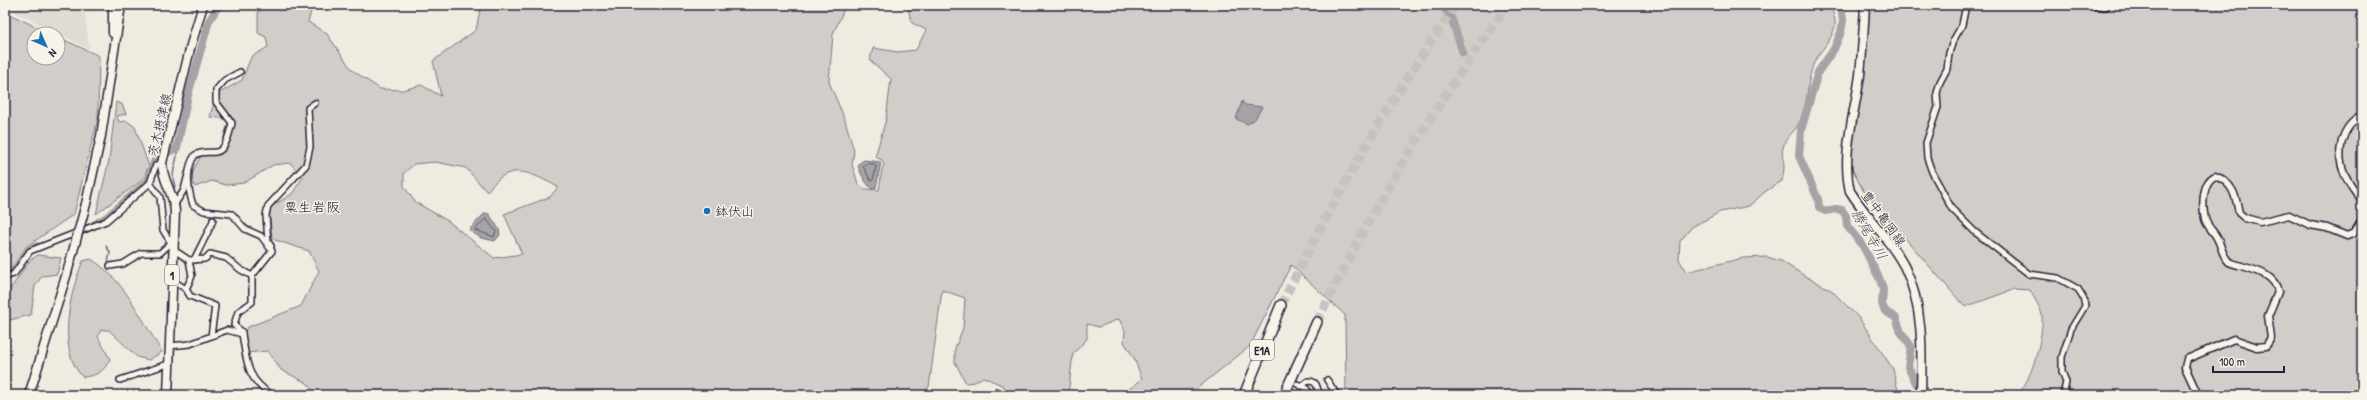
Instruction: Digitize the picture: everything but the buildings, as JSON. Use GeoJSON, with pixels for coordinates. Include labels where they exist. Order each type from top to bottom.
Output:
{"type":"FeatureCollection","features":[{"type":"Feature","properties":{"kind":"highway","name":"E1A"},"geometry":{"type":"LineString","coordinates":[[1244,395],[1281,305]]}},
{"type":"Feature","properties":{"kind":"highway"},"geometry":{"type":"LineString","coordinates":[[1284,395],[1317,322]]}},
{"type":"Feature","properties":{"kind":"main road"},"geometry":{"type":"LineString","coordinates":[[113,5],[114,49]]}},
{"type":"Feature","properties":{"kind":"main road"},"geometry":{"type":"LineString","coordinates":[[29,395],[67,273],[86,204],[101,136],[121,5]]}},
{"type":"Feature","properties":{"kind":"main road","name":"茨木摂津線"},"geometry":{"type":"LineString","coordinates":[[168,395],[172,244],[175,204],[164,178],[163,158],[191,45],[203,5]]}},
{"type":"Feature","properties":{"kind":"main road","name":"豊中亀岡線"},"geometry":{"type":"LineString","coordinates":[[1865,5],[1860,75],[1847,163],[1847,179],[1850,191],[1898,257],[1912,287],[1922,348],[1921,395]]}},
{"type":"Feature","properties":{"kind":"street"},"geometry":{"type":"LineString","coordinates":[[1966,5],[1962,25],[1953,41],[1949,53],[1948,69],[1940,82],[1937,93],[1938,107],[1926,143],[1927,158],[1942,195],[1952,209],[1975,232],[2029,274],[2058,278],[2078,289],[2083,297],[2085,306],[2070,329],[2062,357],[2062,371],[2066,382],[2063,395]]}},
{"type":"Feature","properties":{"kind":"street"},"geometry":{"type":"LineString","coordinates":[[2088,5],[2106,7],[2108,5]]}},
{"type":"Feature","properties":{"kind":"street"},"geometry":{"type":"LineString","coordinates":[[240,72],[224,80],[216,90],[216,102],[232,123],[222,150],[217,152],[204,151],[195,155],[189,173],[189,187],[193,205],[204,211],[232,214],[245,229],[261,236],[272,251]]}},
{"type":"Feature","properties":{"kind":"street"},"geometry":{"type":"LineString","coordinates":[[272,251],[268,242],[266,215],[268,206],[306,165],[310,147],[308,108],[315,103]]}},
{"type":"Feature","properties":{"kind":"street"},"geometry":{"type":"LineString","coordinates":[[2362,116],[2353,120],[2347,128],[2340,150],[2345,175],[2362,202]]}},
{"type":"Feature","properties":{"kind":"street"},"geometry":{"type":"LineString","coordinates":[[5,277],[14,274],[30,251],[102,224],[150,183],[156,165],[163,158]]}},
{"type":"Feature","properties":{"kind":"street"},"geometry":{"type":"LineString","coordinates":[[175,204],[184,190],[186,174],[189,173]]}},
{"type":"Feature","properties":{"kind":"street"},"geometry":{"type":"LineString","coordinates":[[2198,395],[2185,367],[2187,359],[2234,339],[2258,347],[2266,346],[2271,338],[2268,316],[2270,308],[2278,292],[2273,280],[2266,275],[2229,262],[2224,258],[2219,240],[2205,219],[2204,190],[2210,179],[2215,176],[2228,183],[2234,191],[2239,213],[2253,221],[2269,221],[2289,215],[2310,225],[2327,228],[2347,236],[2354,233],[2362,220]]}},
{"type":"Feature","properties":{"kind":"street"},"geometry":{"type":"LineString","coordinates":[[150,183],[160,196],[163,230],[172,244],[192,260],[205,259],[210,254],[226,258],[241,270],[252,276]]}},
{"type":"Feature","properties":{"kind":"street"},"geometry":{"type":"LineString","coordinates":[[186,289],[192,276],[192,260],[206,233],[213,225],[213,220]]}},
{"type":"Feature","properties":{"kind":"street"},"geometry":{"type":"LineString","coordinates":[[110,266],[123,264],[141,253],[161,253],[172,244]]}},
{"type":"Feature","properties":{"kind":"street"},"geometry":{"type":"LineString","coordinates":[[272,251],[252,276],[252,302],[238,312],[234,325],[242,332],[248,369],[253,380],[272,395]]}},
{"type":"Feature","properties":{"kind":"street"},"geometry":{"type":"LineString","coordinates":[[172,280],[186,289],[190,296],[215,306],[211,336]]}},
{"type":"Feature","properties":{"kind":"street"},"geometry":{"type":"LineString","coordinates":[[170,346],[190,344],[227,330],[242,334]]}},
{"type":"Feature","properties":{"kind":"street"},"geometry":{"type":"LineString","coordinates":[[120,380],[168,364]]}},
{"type":"Feature","properties":{"kind":"street"},"geometry":{"type":"LineString","coordinates":[[1311,395],[1309,390],[1299,385],[1308,380],[1314,381],[1317,384],[1319,395]]}},
{"type":"Feature","properties":{"kind":"street"},"geometry":{"type":"LineString","coordinates":[[1327,380],[1336,395]]}},
{"type":"Feature","properties":{"kind":"shaded area"},"geometry":{"type":"Polygon","coordinates":[[[5,5],[84,5],[89,49],[66,38],[66,26],[43,26],[11,10],[5,5]]]}},
{"type":"Feature","properties":{"kind":"shaded area"},"geometry":{"type":"Polygon","coordinates":[[[266,5],[313,5],[308,22],[327,34],[352,70],[380,89],[403,90],[421,85],[441,96],[433,61],[476,30],[481,5],[846,5],[833,34],[829,82],[845,120],[854,151],[852,164],[858,184],[865,189],[879,190],[884,164],[882,160],[875,157],[886,119],[891,79],[870,60],[873,48],[898,52],[916,50],[926,30],[912,23],[907,5],[1830,5],[1835,26],[1829,41],[1814,63],[1811,71],[1805,104],[1800,120],[1784,145],[1782,152],[1784,168],[1782,181],[1766,191],[1749,206],[1720,212],[1692,227],[1680,241],[1679,259],[1686,272],[1743,258],[1767,257],[1781,261],[1831,290],[1859,318],[1893,369],[1899,395],[1346,395],[1345,315],[1291,265],[1250,346],[1189,395],[1134,395],[1127,391],[1142,379],[1134,358],[1124,342],[1125,331],[1119,319],[1099,327],[1087,324],[1087,339],[1073,354],[1068,395],[1002,395],[1004,386],[983,377],[975,382],[966,383],[955,362],[955,348],[963,328],[965,298],[942,290],[929,387],[921,395],[317,395],[307,383],[281,370],[268,351],[246,353],[243,334],[248,327],[301,306],[319,271],[309,251],[272,239],[269,208],[292,194],[303,177],[290,163],[273,165],[244,183],[226,185],[212,181],[195,187],[192,179],[193,172],[201,156],[219,154],[229,119],[210,117],[216,95],[242,80],[251,57],[268,47],[266,37],[258,33],[258,12],[266,5]],[[435,162],[414,164],[404,173],[404,186],[415,202],[448,221],[494,258],[522,254],[504,214],[550,197],[558,187],[529,174],[511,172],[495,182],[487,192],[466,168],[435,162]]]}},
{"type":"Feature","properties":{"kind":"shaded area"},"geometry":{"type":"Polygon","coordinates":[[[1869,5],[2362,5],[2362,395],[2017,395],[2022,389],[2032,370],[2041,335],[2042,316],[2039,306],[2030,290],[2015,289],[1965,307],[1863,190],[1851,167],[1846,131],[1869,5]]]}},
{"type":"Feature","properties":{"kind":"shaded area"},"geometry":{"type":"Polygon","coordinates":[[[5,12],[34,26],[26,26],[26,66],[66,66],[66,41],[99,56],[98,118],[74,214],[26,247],[14,267],[5,273],[5,12]]]}},
{"type":"Feature","properties":{"kind":"shaded area"},"geometry":{"type":"Polygon","coordinates":[[[116,102],[122,104],[126,114],[117,116],[119,122],[127,121],[135,127],[149,166],[141,181],[96,214],[109,160],[116,102]]]}},
{"type":"Feature","properties":{"kind":"shaded area"},"geometry":{"type":"Polygon","coordinates":[[[38,255],[61,258],[57,274],[42,276],[35,286],[31,315],[5,321],[5,288],[11,288],[29,261],[38,255]]]}},
{"type":"Feature","properties":{"kind":"shaded area"},"geometry":{"type":"Polygon","coordinates":[[[91,259],[103,268],[123,289],[162,352],[149,360],[137,357],[109,330],[101,330],[98,337],[110,359],[105,367],[99,372],[92,376],[83,377],[75,366],[70,353],[68,321],[70,304],[78,274],[83,261],[91,259]]]}},
{"type":"Feature","properties":{"kind":"water"},"geometry":{"type":"Polygon","coordinates":[[[1242,101],[1245,105],[1262,107],[1255,119],[1248,124],[1236,119],[1242,101]]]}},
{"type":"Feature","properties":{"kind":"water"},"geometry":{"type":"Polygon","coordinates":[[[864,160],[881,162],[876,188],[872,189],[870,187],[860,171],[858,164],[864,160]]]}},
{"type":"Feature","properties":{"kind":"water"},"geometry":{"type":"Polygon","coordinates":[[[485,213],[489,214],[499,229],[500,235],[495,241],[481,238],[469,230],[485,213]]]}},
{"type":"Feature","properties":{"kind":"waterway"},"geometry":{"type":"LineString","coordinates":[[95,224],[107,217],[147,182],[156,158],[177,148],[188,95],[209,21],[219,5]]}},
{"type":"Feature","properties":{"kind":"waterway"},"geometry":{"type":"LineString","coordinates":[[1442,5],[1451,17],[1463,53]]}},
{"type":"Feature","properties":{"kind":"waterway","name":"勝尾寺川"},"geometry":{"type":"LineString","coordinates":[[1841,5],[1843,21],[1841,32],[1834,49],[1818,72],[1801,130],[1799,156],[1818,199],[1819,207],[1825,211],[1836,209],[1842,210],[1846,216],[1847,226],[1863,246],[1880,280],[1883,289],[1882,304],[1885,311],[1896,318],[1901,332],[1911,346],[1908,367],[1916,383],[1925,395]]}},
{"type":"Feature","properties":{"kind":"waterway"},"geometry":{"type":"LineString","coordinates":[[175,187],[173,176],[177,158],[177,148]]}},
{"type":"Feature","properties":{"kind":"waterway"},"geometry":{"type":"LineString","coordinates":[[129,204],[145,190]]}},
{"type":"Feature","properties":{"kind":"waterway"},"geometry":{"type":"LineString","coordinates":[[119,213],[127,206]]}},
{"type":"Feature","properties":{"kind":"waterway"},"geometry":{"type":"LineString","coordinates":[[81,235],[105,224]]}},
{"type":"Feature","properties":{"kind":"waterway"},"geometry":{"type":"LineString","coordinates":[[59,242],[74,238]]}},
{"type":"Feature","properties":{"kind":"waterway"},"geometry":{"type":"LineString","coordinates":[[5,274],[14,270],[23,257],[31,249],[37,246]]}},
{"type":"Feature","properties":{"kind":"waterway"},"geometry":{"type":"LineString","coordinates":[[106,246],[110,252],[108,263],[111,264]]}},
{"type":"Feature","properties":{"kind":"waterway"},"geometry":{"type":"LineString","coordinates":[[31,253],[46,247]]}},
{"type":"Feature","properties":{"kind":"tunnel"},"geometry":{"type":"LineString","coordinates":[[1281,305],[1342,189],[1385,114],[1431,41],[1456,5]]}},
{"type":"Feature","properties":{"kind":"tunnel"},"geometry":{"type":"LineString","coordinates":[[1317,322],[1359,239],[1405,159],[1455,81],[1508,5]]}},
{"type":"Feature","properties":{"kind":"place","name":"鉢伏山"},"geometry":{"type":"Point","coordinates":[707,211]}},
{"type":"Feature","properties":{"kind":"district","name":"粟生岩阪"},"geometry":{"type":"Point","coordinates":[312,206]}}]}
